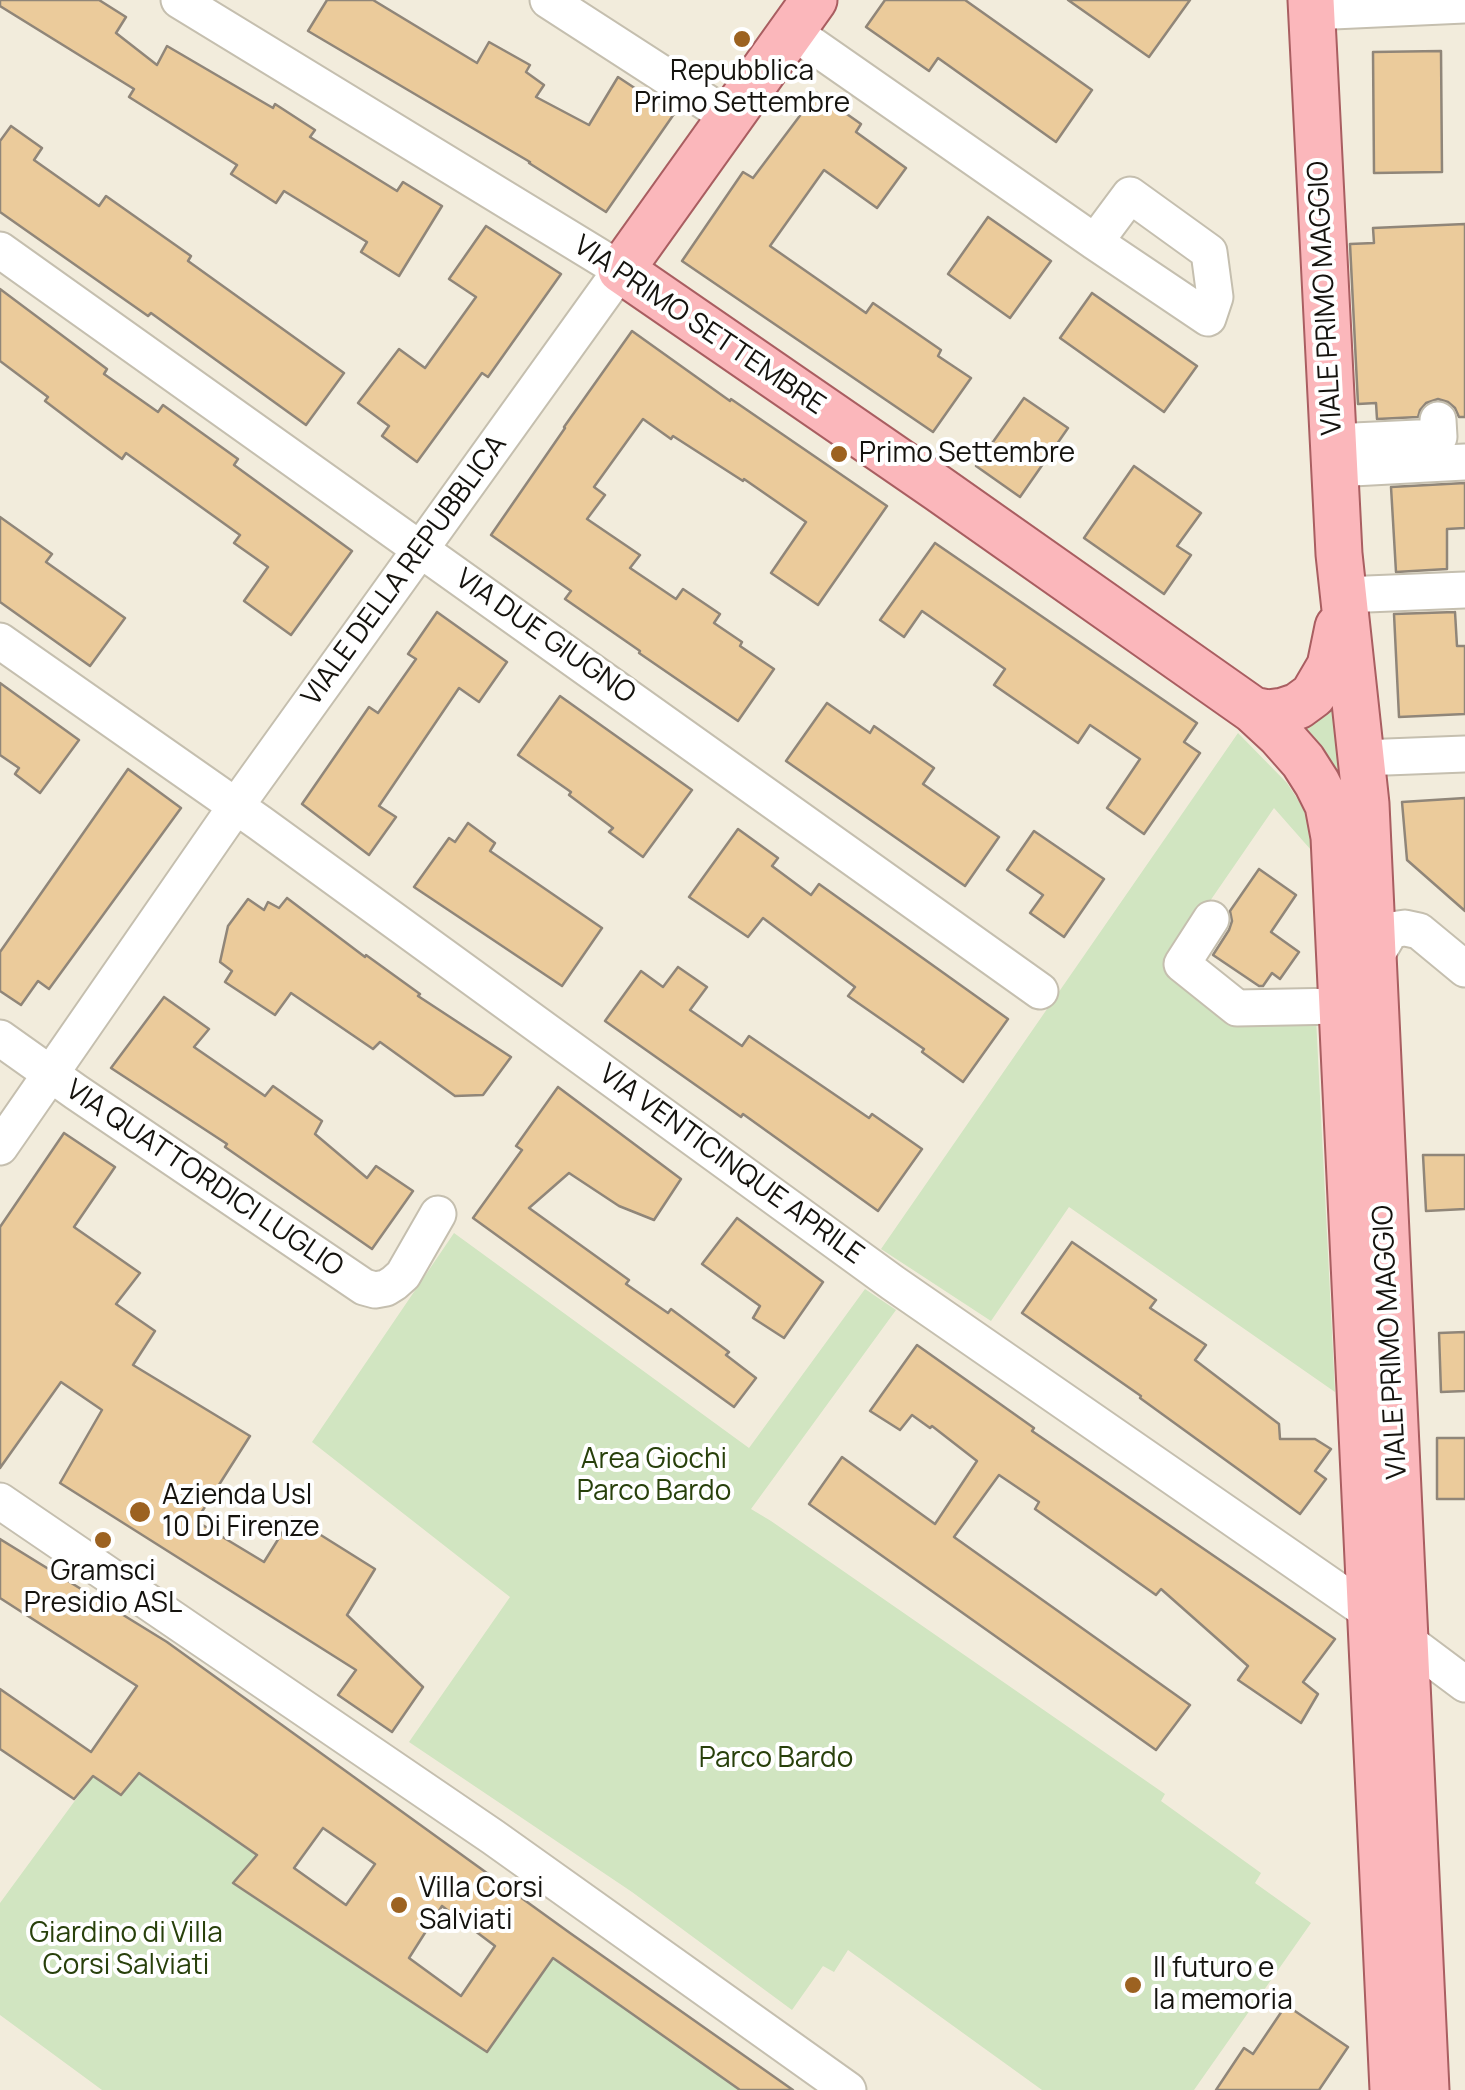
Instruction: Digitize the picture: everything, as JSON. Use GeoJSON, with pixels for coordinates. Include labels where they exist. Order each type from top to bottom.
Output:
{"type":"FeatureCollection","features":[{"type":"Feature","properties":{"kind":"main road","name":"VIALE PRIMO MAGGIO"},"geometry":{"type":"LineString","coordinates":[[1311,6],[1342,595],[1366,804],[1373,961],[1393,2090]]}},
{"type":"Feature","properties":{"kind":"main road","name":"VIALE DELLA REPUBBLICA"},"geometry":{"type":"LineString","coordinates":[[621,270],[803,16]]}},
{"type":"Feature","properties":{"kind":"main road","name":"VIA PRIMO SETTEMBRE"},"geometry":{"type":"LineString","coordinates":[[621,270],[1253,710],[1280,735],[1318,783],[1328,804],[1332,826]]}},
{"type":"Feature","properties":{"kind":"main road","name":"VIALE PRIMO MAGGIO"},"geometry":{"type":"LineString","coordinates":[[1253,710],[1283,711],[1312,696],[1330,666],[1342,595]]}},
{"type":"Feature","properties":{"kind":"main road","name":"VIALE PRIMO MAGGIO"},"geometry":{"type":"LineString","coordinates":[[1332,826],[1341,1006],[1387,1626],[1426,2090]]}},
{"type":"Feature","properties":{"kind":"street","name":"VIA PRIMO SETTEMBRE"},"geometry":{"type":"LineString","coordinates":[[179,0],[621,270]]}},
{"type":"Feature","properties":{"kind":"street"},"geometry":{"type":"LineString","coordinates":[[548,0],[729,117]]}},
{"type":"Feature","properties":{"kind":"street"},"geometry":{"type":"LineString","coordinates":[[1311,6],[1465,4]]}},
{"type":"Feature","properties":{"kind":"street"},"geometry":{"type":"LineString","coordinates":[[803,16],[1096,242]]}},
{"type":"Feature","properties":{"kind":"street","name":"VIA DUE GIUGNO"},"geometry":{"type":"LineString","coordinates":[[0,250],[1040,991]]}},
{"type":"Feature","properties":{"kind":"street","name":"VIALE DELLA REPUBBLICA"},"geometry":{"type":"LineString","coordinates":[[0,1147],[236,806],[621,270]]}},
{"type":"Feature","properties":{"kind":"street"},"geometry":{"type":"LineString","coordinates":[[1334,456],[1439,437],[1438,420]]}},
{"type":"Feature","properties":{"kind":"street"},"geometry":{"type":"LineString","coordinates":[[1334,456],[1465,462]]}},
{"type":"Feature","properties":{"kind":"street"},"geometry":{"type":"LineString","coordinates":[[1342,595],[1465,590]]}},
{"type":"Feature","properties":{"kind":"street","name":"VIA VENTICINQUE APRILE"},"geometry":{"type":"LineString","coordinates":[[0,641],[236,806],[893,1284],[1465,1684]]}},
{"type":"Feature","properties":{"kind":"street"},"geometry":{"type":"LineString","coordinates":[[1361,758],[1465,754]]}},
{"type":"Feature","properties":{"kind":"street"},"geometry":{"type":"LineString","coordinates":[[1211,920],[1182,964],[1237,1008],[1341,1006]]}},
{"type":"Feature","properties":{"kind":"street"},"geometry":{"type":"LineString","coordinates":[[1373,961],[1391,930],[1405,928],[1419,931],[1465,969]]}},
{"type":"Feature","properties":{"kind":"street","name":"VIA QUATTORDICI LUGLIO"},"geometry":{"type":"LineString","coordinates":[[0,1038],[364,1287],[375,1290],[394,1284],[438,1214]]}},
{"type":"Feature","properties":{"kind":"street"},"geometry":{"type":"LineString","coordinates":[[0,1500],[493,1837],[848,2090]]}},
{"type":"Feature","properties":{"kind":"green space"},"geometry":{"type":"Polygon","coordinates":[[[1340,689],[1350,796],[1292,733],[1340,689]]]}},
{"type":"Feature","properties":{"kind":"green space"},"geometry":{"type":"Polygon","coordinates":[[[1238,733],[1287,783],[1302,806],[1312,824],[1311,850],[1274,808],[1166,965],[1316,1018],[1335,1392],[1069,1207],[991,1321],[881,1249],[1238,733]]]}},
{"type":"Feature","properties":{"kind":"green space","name":"Parco Bardo"},"geometry":{"type":"Polygon","coordinates":[[[454,1233],[749,1448],[865,1289],[896,1310],[751,1509],[1165,1794],[1161,1801],[1261,1873],[1255,1883],[1311,1923],[1194,2090],[1042,2090],[848,1950],[834,1972],[823,1966],[792,2010],[632,1892],[409,1742],[510,1597],[312,1442],[454,1233]]]}},
{"type":"Feature","properties":{"kind":"green space","name":"Giardino di Villa Corsi Salviati"},"geometry":{"type":"Polygon","coordinates":[[[139,1773],[257,1855],[233,1883],[486,2052],[553,1958],[740,2090],[102,2090],[0,2015],[0,1903],[93,1776],[121,1795],[139,1773]]]}},
{"type":"Feature","properties":{"kind":"building"},"geometry":{"type":"Polygon","coordinates":[[[0,0],[99,0],[126,17],[116,33],[157,65],[167,46],[273,108],[275,104],[315,130],[310,137],[397,191],[403,182],[442,206],[399,276],[361,252],[367,242],[284,191],[276,203],[231,174],[237,165],[129,97],[134,89],[0,6],[0,0]]]}},
{"type":"Feature","properties":{"kind":"building"},"geometry":{"type":"Polygon","coordinates":[[[327,0],[373,0],[477,63],[489,42],[530,65],[526,72],[544,85],[536,97],[589,125],[618,77],[674,114],[606,212],[530,162],[308,31],[327,0]]]}},
{"type":"Feature","properties":{"kind":"building"},"geometry":{"type":"Polygon","coordinates":[[[885,0],[965,0],[1092,90],[1056,142],[938,58],[929,71],[866,27],[885,0]]]}},
{"type":"Feature","properties":{"kind":"building"},"geometry":{"type":"Polygon","coordinates":[[[1068,0],[1190,0],[1149,57],[1068,0]]]}},
{"type":"Feature","properties":{"kind":"building"},"geometry":{"type":"Polygon","coordinates":[[[1441,51],[1442,172],[1374,173],[1373,52],[1441,51]]]}},
{"type":"Feature","properties":{"kind":"building"},"geometry":{"type":"Polygon","coordinates":[[[817,93],[861,124],[856,132],[906,168],[877,208],[824,170],[770,246],[866,313],[873,303],[941,350],[938,356],[971,378],[933,432],[682,261],[743,172],[753,178],[817,93]]]}},
{"type":"Feature","properties":{"kind":"building"},"geometry":{"type":"Polygon","coordinates":[[[11,126],[42,148],[34,160],[99,206],[106,196],[191,256],[188,261],[344,373],[306,425],[151,313],[148,316],[0,212],[0,141],[11,126]]]}},
{"type":"Feature","properties":{"kind":"building"},"geometry":{"type":"Polygon","coordinates":[[[988,217],[1051,261],[1010,318],[948,274],[988,217]]]}},
{"type":"Feature","properties":{"kind":"building"},"geometry":{"type":"Polygon","coordinates":[[[1465,224],[1465,417],[1459,417],[1448,402],[1438,399],[1426,403],[1418,417],[1377,419],[1376,403],[1358,404],[1350,244],[1374,243],[1373,228],[1465,224]]]}},
{"type":"Feature","properties":{"kind":"building"},"geometry":{"type":"Polygon","coordinates":[[[486,226],[561,274],[488,377],[482,373],[417,462],[382,436],[389,426],[358,403],[399,349],[425,368],[476,297],[449,279],[486,226]]]}},
{"type":"Feature","properties":{"kind":"building"},"geometry":{"type":"Polygon","coordinates":[[[0,289],[107,369],[104,374],[158,412],[163,405],[238,459],[234,465],[352,551],[291,635],[244,601],[268,567],[234,543],[240,535],[126,453],[122,459],[45,401],[48,397],[0,361],[0,289]]]}},
{"type":"Feature","properties":{"kind":"building"},"geometry":{"type":"Polygon","coordinates":[[[1092,293],[1197,366],[1164,412],[1060,338],[1092,293]]]}},
{"type":"Feature","properties":{"kind":"building"},"geometry":{"type":"Polygon","coordinates":[[[632,331],[887,506],[818,605],[771,573],[806,522],[744,479],[643,419],[594,487],[605,495],[587,519],[640,555],[630,568],[676,599],[683,589],[720,614],[714,623],[774,669],[738,721],[565,599],[571,591],[491,535],[632,331]]]}},
{"type":"Feature","properties":{"kind":"building"},"geometry":{"type":"Polygon","coordinates":[[[1024,398],[1068,428],[1020,497],[976,466],[1024,398]]]}},
{"type":"Feature","properties":{"kind":"building"},"geometry":{"type":"Polygon","coordinates":[[[1134,466],[1201,513],[1177,546],[1191,555],[1164,594],[1084,538],[1134,466]]]}},
{"type":"Feature","properties":{"kind":"building"},"geometry":{"type":"Polygon","coordinates":[[[1465,483],[1465,528],[1447,529],[1447,569],[1396,572],[1391,487],[1465,483]]]}},
{"type":"Feature","properties":{"kind":"building"},"geometry":{"type":"Polygon","coordinates":[[[0,517],[52,554],[46,562],[125,618],[90,666],[0,602],[0,517]]]}},
{"type":"Feature","properties":{"kind":"building"},"geometry":{"type":"Polygon","coordinates":[[[935,543],[1197,723],[1184,742],[1200,753],[1144,834],[1107,808],[1140,759],[1090,725],[1078,743],[994,685],[1005,669],[922,611],[904,637],[880,620],[935,543]]]}},
{"type":"Feature","properties":{"kind":"building"},"geometry":{"type":"Polygon","coordinates":[[[437,612],[507,662],[479,702],[459,688],[379,806],[396,817],[369,855],[302,804],[369,707],[378,713],[416,659],[408,654],[437,612]]]}},
{"type":"Feature","properties":{"kind":"building"},"geometry":{"type":"Polygon","coordinates":[[[1455,612],[1457,646],[1465,646],[1465,714],[1399,717],[1394,614],[1455,612]]]}},
{"type":"Feature","properties":{"kind":"building"},"geometry":{"type":"Polygon","coordinates":[[[0,683],[79,740],[40,793],[15,774],[19,768],[0,755],[0,683]]]}},
{"type":"Feature","properties":{"kind":"building"},"geometry":{"type":"Polygon","coordinates":[[[560,696],[692,790],[643,857],[609,832],[613,828],[569,795],[571,792],[518,755],[560,696]]]}},
{"type":"Feature","properties":{"kind":"building"},"geometry":{"type":"Polygon","coordinates":[[[827,703],[870,733],[874,726],[934,768],[923,784],[999,837],[965,886],[786,761],[827,703]]]}},
{"type":"Feature","properties":{"kind":"building"},"geometry":{"type":"Polygon","coordinates":[[[128,769],[181,808],[49,989],[38,981],[21,1005],[0,991],[0,952],[128,769]]]}},
{"type":"Feature","properties":{"kind":"building"},"geometry":{"type":"Polygon","coordinates":[[[1465,798],[1465,911],[1407,860],[1402,802],[1465,798]]]}},
{"type":"Feature","properties":{"kind":"building"},"geometry":{"type":"Polygon","coordinates":[[[468,823],[495,843],[490,851],[602,928],[562,986],[414,887],[449,838],[455,842],[468,823]]]}},
{"type":"Feature","properties":{"kind":"building"},"geometry":{"type":"Polygon","coordinates":[[[738,829],[778,858],[772,866],[811,895],[819,884],[1008,1019],[963,1082],[922,1052],[924,1049],[848,996],[855,987],[763,918],[748,937],[689,897],[738,829]]]}},
{"type":"Feature","properties":{"kind":"building"},"geometry":{"type":"Polygon","coordinates":[[[1034,831],[1104,879],[1064,937],[1030,913],[1043,895],[1007,870],[1034,831]]]}},
{"type":"Feature","properties":{"kind":"building"},"geometry":{"type":"Polygon","coordinates":[[[1259,869],[1296,895],[1271,932],[1299,952],[1280,979],[1272,973],[1263,986],[1213,955],[1229,930],[1230,911],[1259,869]]]}},
{"type":"Feature","properties":{"kind":"building"},"geometry":{"type":"Polygon","coordinates":[[[287,898],[418,996],[511,1057],[483,1095],[455,1096],[380,1042],[373,1049],[291,993],[275,1015],[225,982],[232,971],[220,962],[228,926],[248,899],[264,910],[268,902],[279,908],[287,898]]]}},
{"type":"Feature","properties":{"kind":"building"},"geometry":{"type":"Polygon","coordinates":[[[678,967],[707,987],[690,1010],[742,1046],[749,1036],[869,1118],[872,1114],[922,1149],[878,1211],[605,1021],[641,971],[663,987],[678,967]]]}},
{"type":"Feature","properties":{"kind":"building"},"geometry":{"type":"Polygon","coordinates":[[[164,997],[209,1029],[194,1047],[265,1096],[273,1086],[322,1121],[315,1134],[367,1178],[376,1166],[413,1191],[372,1249],[225,1147],[227,1144],[111,1068],[164,997]]]}},
{"type":"Feature","properties":{"kind":"building"},"geometry":{"type":"Polygon","coordinates":[[[558,1087],[681,1179],[654,1220],[619,1206],[569,1173],[529,1208],[629,1280],[626,1284],[668,1313],[671,1309],[729,1352],[726,1355],[756,1378],[734,1407],[473,1218],[522,1150],[516,1146],[558,1087]]]}},
{"type":"Feature","properties":{"kind":"building"},"geometry":{"type":"Polygon","coordinates":[[[64,1133],[115,1167],[74,1227],[140,1273],[116,1304],[155,1331],[133,1365],[250,1436],[196,1521],[264,1562],[292,1517],[375,1569],[347,1615],[423,1687],[392,1732],[338,1695],[356,1670],[60,1483],[102,1410],[61,1382],[0,1468],[0,1227],[64,1133]]]}},
{"type":"Feature","properties":{"kind":"building"},"geometry":{"type":"Polygon","coordinates":[[[1423,1155],[1465,1155],[1465,1209],[1426,1211],[1423,1155]]]}},
{"type":"Feature","properties":{"kind":"building"},"geometry":{"type":"Polygon","coordinates":[[[737,1218],[823,1282],[784,1338],[753,1318],[760,1306],[702,1264],[737,1218]]]}},
{"type":"Feature","properties":{"kind":"building"},"geometry":{"type":"Polygon","coordinates":[[[1072,1242],[1156,1300],[1150,1308],[1206,1345],[1195,1360],[1279,1424],[1280,1439],[1315,1439],[1331,1449],[1315,1471],[1326,1479],[1300,1514],[1022,1313],[1072,1242]]]}},
{"type":"Feature","properties":{"kind":"building"},"geometry":{"type":"Polygon","coordinates":[[[1465,1332],[1465,1391],[1441,1392],[1439,1333],[1465,1332]]]}},
{"type":"Feature","properties":{"kind":"building"},"geometry":{"type":"Polygon","coordinates":[[[917,1345],[1034,1428],[1032,1431],[1335,1639],[1303,1682],[1318,1694],[1301,1723],[1238,1680],[1248,1666],[1161,1589],[1156,1595],[1035,1509],[1039,1502],[999,1475],[954,1537],[1190,1705],[1156,1750],[809,1504],[842,1457],[935,1524],[977,1461],[912,1415],[900,1430],[870,1411],[917,1345]]]}},
{"type":"Feature","properties":{"kind":"building"},"geometry":{"type":"Polygon","coordinates":[[[1437,1438],[1465,1438],[1465,1499],[1437,1499],[1437,1438]]]}},
{"type":"Feature","properties":{"kind":"building"},"geometry":{"type":"Polygon","coordinates":[[[0,1539],[167,1642],[793,2090],[740,2090],[553,1958],[487,2052],[233,1883],[257,1855],[139,1773],[121,1795],[93,1776],[74,1799],[0,1749],[0,1689],[91,1752],[137,1686],[0,1598],[0,1539]],[[323,1828],[294,1868],[346,1905],[375,1864],[323,1828]],[[442,1906],[409,1958],[461,1996],[495,1946],[442,1906]]]}},
{"type":"Feature","properties":{"kind":"building"},"geometry":{"type":"Polygon","coordinates":[[[1286,2005],[1348,2047],[1319,2090],[1216,2090],[1244,2048],[1253,2054],[1286,2005]]]}},
{"type":"Feature","properties":{"kind":"place","name":"Repubblica Primo Settembre"},"geometry":{"type":"Point","coordinates":[742,39]}},
{"type":"Feature","properties":{"kind":"place","name":"Primo Settembre"},"geometry":{"type":"Point","coordinates":[839,454]}},
{"type":"Feature","properties":{"kind":"place","name":"Azienda Usl 10 Di Firenze"},"geometry":{"type":"Point","coordinates":[140,1512]}},
{"type":"Feature","properties":{"kind":"place","name":"Gramsci Presidio ASL"},"geometry":{"type":"Point","coordinates":[103,1540]}},
{"type":"Feature","properties":{"kind":"place","name":"Villa Corsi Salviati"},"geometry":{"type":"Point","coordinates":[399,1905]}},
{"type":"Feature","properties":{"kind":"place","name":"Il futuro e la memoria"},"geometry":{"type":"Point","coordinates":[1133,1985]}},
{"type":"Feature","properties":{"kind":"park label","name":"Area Giochi Parco Bardo"},"geometry":{"type":"Point","coordinates":[654,1476]}}]}
